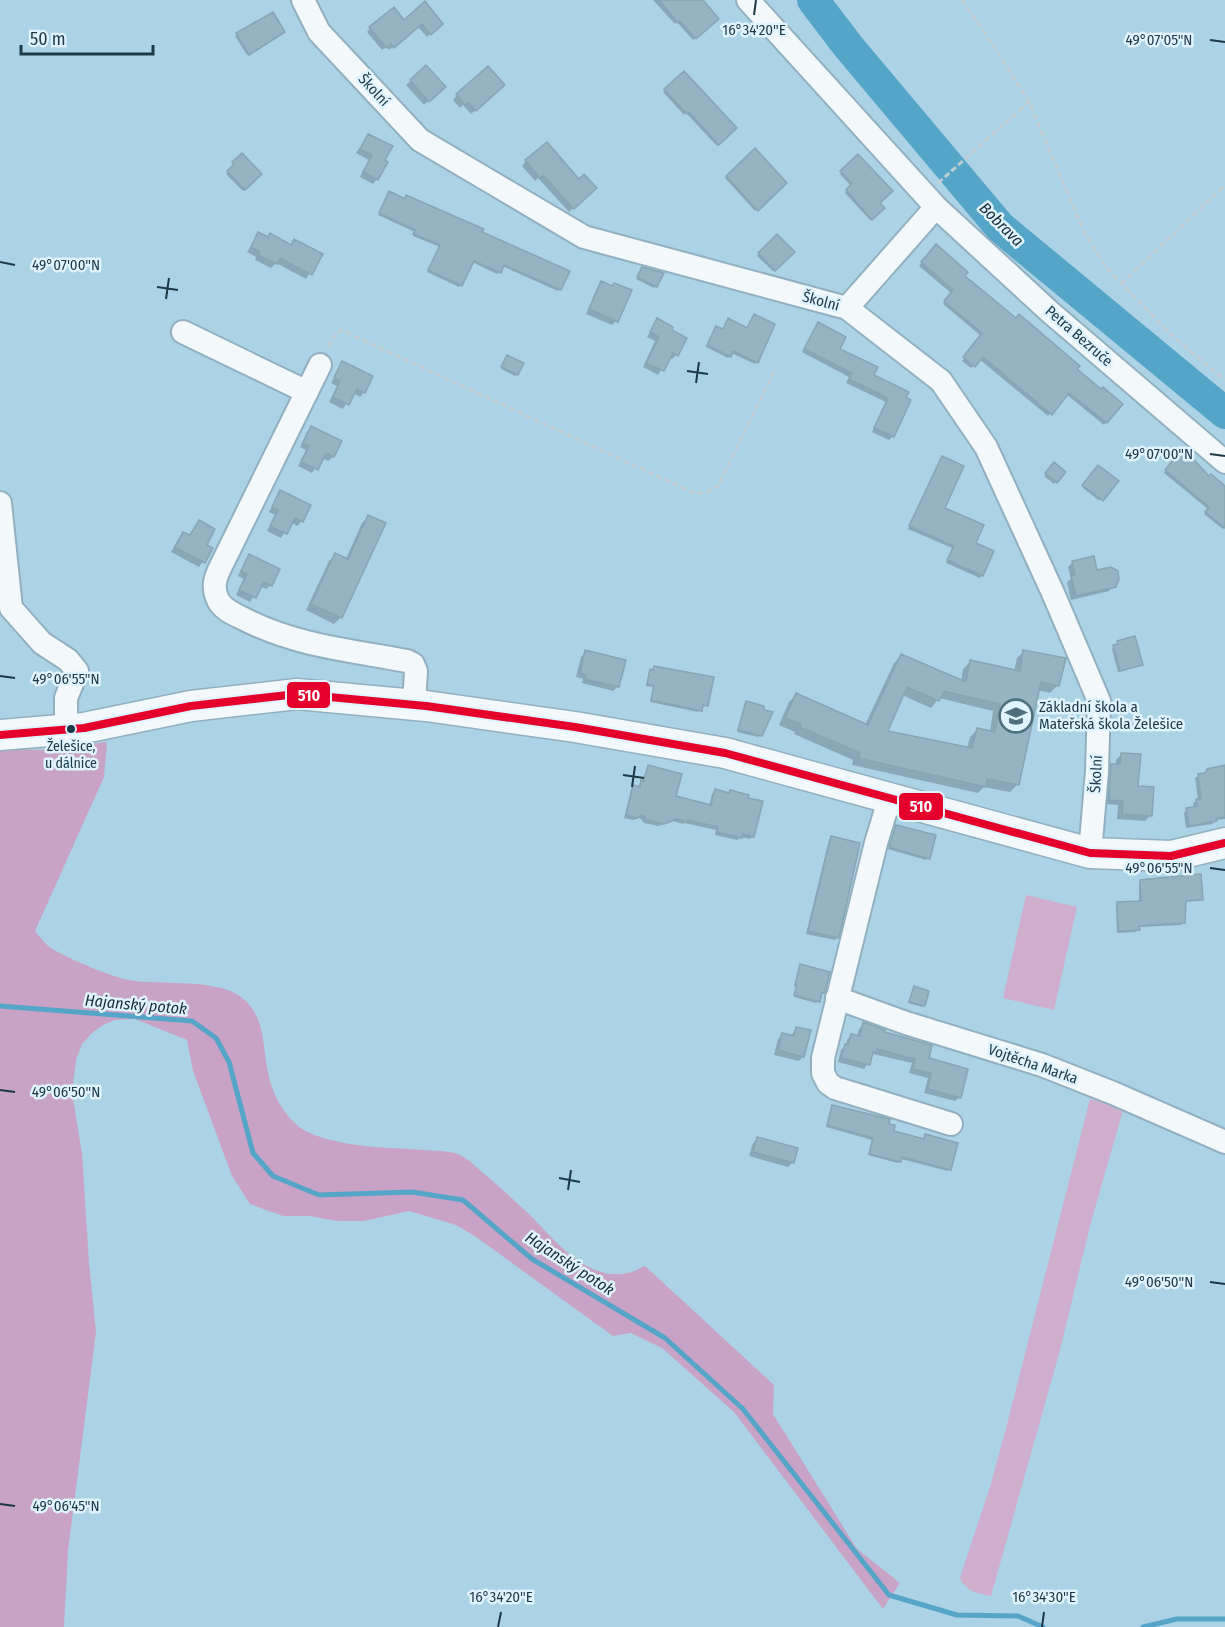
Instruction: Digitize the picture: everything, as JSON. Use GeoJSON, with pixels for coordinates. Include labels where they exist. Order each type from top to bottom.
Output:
{"type":"FeatureCollection","features":[{"type":"Feature","properties":{"kind":"main road"},"geometry":{"type":"LineString","coordinates":[[0,735],[75,729],[190,706],[297,694],[414,705],[575,727],[725,753],[889,800],[1090,853],[1171,856],[1225,843]]}},
{"type":"Feature","properties":{"kind":"street","name":"Školní"},"geometry":{"type":"LineString","coordinates":[[303,0],[319,32],[420,140],[584,237],[847,308],[941,381],[986,447],[1053,593],[1099,701],[1097,771],[1090,853]]}},
{"type":"Feature","properties":{"kind":"street","name":"Petra Bezruče"},"geometry":{"type":"LineString","coordinates":[[748,0],[936,207],[1050,312],[1225,462]]}},
{"type":"Feature","properties":{"kind":"street"},"geometry":{"type":"LineString","coordinates":[[847,308],[936,207]]}},
{"type":"Feature","properties":{"kind":"street"},"geometry":{"type":"LineString","coordinates":[[183,332],[307,392]]}},
{"type":"Feature","properties":{"kind":"street"},"geometry":{"type":"LineString","coordinates":[[320,365],[214,580],[215,590],[219,602],[226,610],[273,633],[316,646],[407,661],[413,664],[416,671],[414,705]]}},
{"type":"Feature","properties":{"kind":"street"},"geometry":{"type":"LineString","coordinates":[[0,503],[11,608],[42,643],[68,660],[77,671],[66,698],[75,729]]}},
{"type":"Feature","properties":{"kind":"street"},"geometry":{"type":"LineString","coordinates":[[889,800],[837,998],[823,1058],[823,1073],[828,1083],[835,1088],[951,1124]]}},
{"type":"Feature","properties":{"kind":"street","name":"Vojtěcha Marka"},"geometry":{"type":"LineString","coordinates":[[837,998],[906,1023],[1042,1065],[1225,1142]]}},
{"type":"Feature","properties":{"kind":"path"},"geometry":{"type":"LineString","coordinates":[[962,0],[1029,102],[1084,232],[1106,267],[1168,332],[1225,380]]}},
{"type":"Feature","properties":{"kind":"path"},"geometry":{"type":"LineString","coordinates":[[939,183],[1029,102]]}},
{"type":"Feature","properties":{"kind":"path"},"geometry":{"type":"LineString","coordinates":[[1122,284],[1225,185]]}},
{"type":"Feature","properties":{"kind":"path"},"geometry":{"type":"LineString","coordinates":[[320,365],[332,339],[341,330],[696,494],[707,492],[718,486],[775,370]]}},
{"type":"Feature","properties":{"kind":"shaded area"},"geometry":{"type":"Polygon","coordinates":[[[107,742],[104,777],[35,931],[43,940],[51,948],[69,958],[104,973],[135,981],[208,985],[235,993],[245,1000],[257,1017],[263,1036],[269,1077],[275,1094],[289,1117],[302,1129],[337,1142],[458,1154],[473,1164],[562,1247],[586,1266],[613,1274],[630,1272],[645,1266],[774,1385],[773,1414],[857,1549],[900,1583],[883,1609],[734,1412],[662,1348],[631,1333],[613,1336],[456,1225],[409,1211],[364,1221],[337,1221],[309,1216],[283,1216],[250,1204],[232,1176],[193,1071],[187,1040],[135,1019],[115,1020],[103,1025],[82,1044],[76,1060],[72,1093],[82,1153],[96,1332],[68,1551],[64,1627],[0,1627],[0,749],[46,750],[107,742]]]}},
{"type":"Feature","properties":{"kind":"shaded area"},"geometry":{"type":"Polygon","coordinates":[[[1026,895],[1077,907],[1054,1010],[1003,998],[1026,895]]]}},
{"type":"Feature","properties":{"kind":"shaded area"},"geometry":{"type":"Polygon","coordinates":[[[1090,1099],[1124,1107],[1091,1222],[1060,1350],[991,1596],[969,1589],[960,1578],[1004,1436],[1090,1099]]]}},
{"type":"Feature","properties":{"kind":"building"},"geometry":{"type":"Polygon","coordinates":[[[659,0],[703,0],[719,19],[696,39],[680,21],[678,23],[659,0]]]}},
{"type":"Feature","properties":{"kind":"building"},"geometry":{"type":"Polygon","coordinates":[[[425,1],[443,24],[431,35],[422,24],[394,48],[391,44],[387,48],[369,27],[394,7],[404,20],[425,1]]]}},
{"type":"Feature","properties":{"kind":"building"},"geometry":{"type":"Polygon","coordinates":[[[273,12],[285,32],[249,55],[236,33],[273,12]]]}},
{"type":"Feature","properties":{"kind":"building"},"geometry":{"type":"Polygon","coordinates":[[[426,65],[446,87],[429,102],[410,80],[426,65]]]}},
{"type":"Feature","properties":{"kind":"building"},"geometry":{"type":"Polygon","coordinates":[[[488,66],[505,85],[476,111],[468,102],[465,105],[456,94],[488,66]]]}},
{"type":"Feature","properties":{"kind":"building"},"geometry":{"type":"Polygon","coordinates":[[[684,71],[737,128],[719,145],[664,89],[684,71]]]}},
{"type":"Feature","properties":{"kind":"building"},"geometry":{"type":"Polygon","coordinates":[[[368,134],[393,146],[385,160],[388,162],[378,180],[363,172],[372,155],[360,149],[368,134]]]}},
{"type":"Feature","properties":{"kind":"building"},"geometry":{"type":"Polygon","coordinates":[[[547,142],[579,179],[584,174],[597,188],[574,209],[543,175],[540,178],[525,160],[547,142]]]}},
{"type":"Feature","properties":{"kind":"building"},"geometry":{"type":"Polygon","coordinates":[[[755,148],[787,183],[758,211],[726,176],[755,148]]]}},
{"type":"Feature","properties":{"kind":"building"},"geometry":{"type":"Polygon","coordinates":[[[242,153],[262,174],[245,190],[227,171],[234,164],[232,162],[242,153]]]}},
{"type":"Feature","properties":{"kind":"building"},"geometry":{"type":"Polygon","coordinates":[[[858,154],[893,191],[880,203],[885,208],[872,220],[846,190],[852,183],[840,171],[858,154]]]}},
{"type":"Feature","properties":{"kind":"building"},"geometry":{"type":"Polygon","coordinates":[[[389,191],[405,199],[406,195],[484,229],[482,232],[570,271],[561,290],[504,265],[501,273],[474,261],[462,286],[428,270],[440,245],[413,234],[415,230],[379,213],[389,191]]]}},
{"type":"Feature","properties":{"kind":"building"},"geometry":{"type":"Polygon","coordinates":[[[258,232],[268,237],[270,233],[291,245],[294,239],[323,254],[312,275],[280,258],[277,264],[258,255],[260,252],[251,247],[258,232]]]}},
{"type":"Feature","properties":{"kind":"building"},"geometry":{"type":"Polygon","coordinates":[[[777,234],[795,252],[775,271],[758,253],[777,234]]]}},
{"type":"Feature","properties":{"kind":"building"},"geometry":{"type":"Polygon","coordinates":[[[936,244],[968,272],[965,276],[1016,318],[1019,314],[1080,366],[1077,369],[1123,404],[1107,423],[1069,393],[1052,415],[983,357],[975,367],[963,357],[982,333],[944,301],[953,290],[921,262],[936,244]]]}},
{"type":"Feature","properties":{"kind":"building"},"geometry":{"type":"Polygon","coordinates":[[[642,267],[664,273],[657,287],[637,277],[642,267]]]}},
{"type":"Feature","properties":{"kind":"building"},"geometry":{"type":"Polygon","coordinates":[[[601,281],[632,290],[618,322],[589,309],[601,281]]]}},
{"type":"Feature","properties":{"kind":"building"},"geometry":{"type":"Polygon","coordinates":[[[754,314],[775,324],[758,363],[733,351],[731,357],[707,345],[716,326],[723,329],[728,318],[747,328],[754,314]]]}},
{"type":"Feature","properties":{"kind":"building"},"geometry":{"type":"Polygon","coordinates":[[[657,318],[687,338],[678,356],[673,353],[664,371],[646,363],[659,337],[650,332],[657,318]]]}},
{"type":"Feature","properties":{"kind":"building"},"geometry":{"type":"Polygon","coordinates":[[[818,322],[846,337],[840,349],[878,367],[874,375],[909,392],[906,397],[911,400],[894,437],[874,428],[888,398],[849,379],[852,373],[804,349],[818,322]]]}},
{"type":"Feature","properties":{"kind":"building"},"geometry":{"type":"Polygon","coordinates":[[[507,355],[524,363],[518,375],[501,367],[507,355]]]}},
{"type":"Feature","properties":{"kind":"building"},"geometry":{"type":"Polygon","coordinates":[[[342,361],[373,376],[365,393],[357,389],[349,405],[333,397],[340,381],[334,378],[342,361]]]}},
{"type":"Feature","properties":{"kind":"building"},"geometry":{"type":"Polygon","coordinates":[[[311,426],[342,441],[334,457],[326,453],[318,470],[301,462],[309,446],[303,443],[311,426]]]}},
{"type":"Feature","properties":{"kind":"building"},"geometry":{"type":"Polygon","coordinates":[[[1183,448],[1209,476],[1211,474],[1225,486],[1225,528],[1205,512],[1209,507],[1165,470],[1183,448]]]}},
{"type":"Feature","properties":{"kind":"building"},"geometry":{"type":"Polygon","coordinates":[[[942,456],[964,466],[945,508],[984,525],[976,543],[994,551],[983,576],[947,560],[954,546],[909,526],[942,456]]]}},
{"type":"Feature","properties":{"kind":"building"},"geometry":{"type":"Polygon","coordinates":[[[1054,462],[1066,472],[1057,483],[1045,473],[1054,462]]]}},
{"type":"Feature","properties":{"kind":"building"},"geometry":{"type":"Polygon","coordinates":[[[1098,465],[1119,481],[1103,501],[1082,485],[1098,465]]]}},
{"type":"Feature","properties":{"kind":"building"},"geometry":{"type":"Polygon","coordinates":[[[280,490],[311,505],[303,522],[295,518],[287,534],[270,526],[278,510],[272,507],[280,490]]]}},
{"type":"Feature","properties":{"kind":"building"},"geometry":{"type":"Polygon","coordinates":[[[368,515],[386,523],[342,618],[311,604],[335,553],[348,559],[368,515]]]}},
{"type":"Feature","properties":{"kind":"building"},"geometry":{"type":"Polygon","coordinates":[[[199,520],[215,529],[207,545],[213,548],[205,563],[175,547],[183,532],[190,535],[199,520]]]}},
{"type":"Feature","properties":{"kind":"building"},"geometry":{"type":"Polygon","coordinates":[[[249,554],[280,569],[272,586],[264,582],[256,598],[239,590],[247,574],[241,571],[249,554]]]}},
{"type":"Feature","properties":{"kind":"building"},"geometry":{"type":"Polygon","coordinates":[[[1094,556],[1097,570],[1111,567],[1118,571],[1119,579],[1116,587],[1076,596],[1071,576],[1075,575],[1072,561],[1094,556]]]}},
{"type":"Feature","properties":{"kind":"building"},"geometry":{"type":"Polygon","coordinates":[[[1135,636],[1143,665],[1120,671],[1113,645],[1118,644],[1117,641],[1135,636]]]}},
{"type":"Feature","properties":{"kind":"building"},"geometry":{"type":"Polygon","coordinates":[[[585,650],[626,660],[619,687],[585,679],[586,675],[580,673],[585,650]]]}},
{"type":"Feature","properties":{"kind":"building"},"geometry":{"type":"Polygon","coordinates":[[[1023,650],[1066,658],[1059,686],[1041,682],[1019,785],[987,779],[986,787],[858,758],[860,753],[800,727],[801,724],[785,718],[796,693],[868,725],[901,654],[966,682],[970,660],[1020,671],[1023,650]],[[907,687],[888,731],[972,748],[977,728],[995,732],[1000,704],[944,691],[939,701],[907,687]]]}},
{"type":"Feature","properties":{"kind":"building"},"geometry":{"type":"Polygon","coordinates":[[[654,666],[714,677],[708,706],[703,705],[702,711],[651,700],[654,686],[647,684],[650,669],[653,670],[654,666]]]}},
{"type":"Feature","properties":{"kind":"building"},"geometry":{"type":"Polygon","coordinates":[[[746,701],[764,706],[764,710],[773,712],[762,736],[738,730],[746,701]]]}},
{"type":"Feature","properties":{"kind":"building"},"geometry":{"type":"Polygon","coordinates":[[[1121,753],[1141,754],[1138,786],[1154,787],[1152,816],[1122,814],[1123,801],[1109,800],[1111,764],[1120,764],[1121,753]]]}},
{"type":"Feature","properties":{"kind":"building"},"geometry":{"type":"Polygon","coordinates":[[[648,765],[682,774],[676,796],[711,805],[715,789],[729,793],[730,790],[749,795],[748,798],[763,801],[754,837],[743,834],[742,838],[717,832],[718,827],[688,820],[687,822],[677,819],[664,824],[647,820],[643,815],[637,818],[626,815],[633,785],[640,787],[648,765]]]}},
{"type":"Feature","properties":{"kind":"building"},"geometry":{"type":"Polygon","coordinates":[[[1225,765],[1225,817],[1216,818],[1217,821],[1189,826],[1186,808],[1197,806],[1196,799],[1201,799],[1198,774],[1205,773],[1207,769],[1225,765]]]}},
{"type":"Feature","properties":{"kind":"building"},"geometry":{"type":"Polygon","coordinates":[[[896,825],[936,835],[930,859],[889,846],[896,825]]]}},
{"type":"Feature","properties":{"kind":"building"},"geometry":{"type":"Polygon","coordinates":[[[831,836],[860,843],[839,938],[808,931],[831,836]]]}},
{"type":"Feature","properties":{"kind":"building"},"geometry":{"type":"Polygon","coordinates":[[[1201,874],[1203,900],[1186,901],[1185,923],[1139,926],[1140,930],[1118,931],[1117,902],[1141,901],[1140,880],[1201,874]]]}},
{"type":"Feature","properties":{"kind":"building"},"geometry":{"type":"Polygon","coordinates":[[[800,964],[830,972],[825,993],[822,992],[820,1002],[794,995],[800,964]]]}},
{"type":"Feature","properties":{"kind":"building"},"geometry":{"type":"Polygon","coordinates":[[[914,986],[929,991],[925,1006],[909,1002],[914,986]]]}},
{"type":"Feature","properties":{"kind":"building"},"geometry":{"type":"Polygon","coordinates":[[[863,1022],[885,1030],[885,1032],[932,1045],[929,1058],[968,1069],[961,1098],[928,1089],[931,1073],[913,1069],[915,1059],[877,1049],[876,1053],[873,1052],[870,1065],[841,1058],[851,1034],[860,1036],[863,1022]]]}},
{"type":"Feature","properties":{"kind":"building"},"geometry":{"type":"Polygon","coordinates":[[[796,1027],[811,1030],[804,1057],[778,1050],[782,1033],[794,1036],[796,1027]]]}},
{"type":"Feature","properties":{"kind":"building"},"geometry":{"type":"Polygon","coordinates":[[[832,1105],[890,1119],[889,1124],[895,1125],[894,1131],[924,1139],[925,1134],[958,1143],[951,1170],[902,1157],[901,1162],[869,1154],[873,1138],[827,1125],[832,1105]]]}},
{"type":"Feature","properties":{"kind":"building"},"geometry":{"type":"Polygon","coordinates":[[[757,1137],[798,1148],[794,1163],[753,1152],[757,1137]]]}},
{"type":"Feature","properties":{"kind":"waterway","name":"Bobrava"},"geometry":{"type":"LineString","coordinates":[[813,0],[848,46],[1000,227],[1225,413]]}},
{"type":"Feature","properties":{"kind":"waterway","name":"Hajanský potok"},"geometry":{"type":"LineString","coordinates":[[0,1006],[192,1021],[216,1038],[229,1062],[253,1153],[273,1176],[319,1195],[412,1192],[463,1200],[532,1259],[665,1338],[743,1409],[889,1595],[957,1615],[1018,1616],[1043,1627]]}},
{"type":"Feature","properties":{"kind":"waterway","name":"Hajanský potok"},"geometry":{"type":"LineString","coordinates":[[1143,1627],[1177,1619],[1225,1619]]}},
{"type":"Feature","properties":{"kind":"transit line","name":"510"},"geometry":{"type":"LineString","coordinates":[[0,735],[84,728],[191,706],[297,694],[426,706],[575,727],[725,753],[1090,853],[1171,856],[1225,843]]}},
{"type":"Feature","properties":{"kind":"place","name":"Základní škola a Mateřská škola Želešice"},"geometry":{"type":"Point","coordinates":[1016,716]}},
{"type":"Feature","properties":{"kind":"place","name":"Želešice, u dálnice"},"geometry":{"type":"Point","coordinates":[71,729]}}]}
